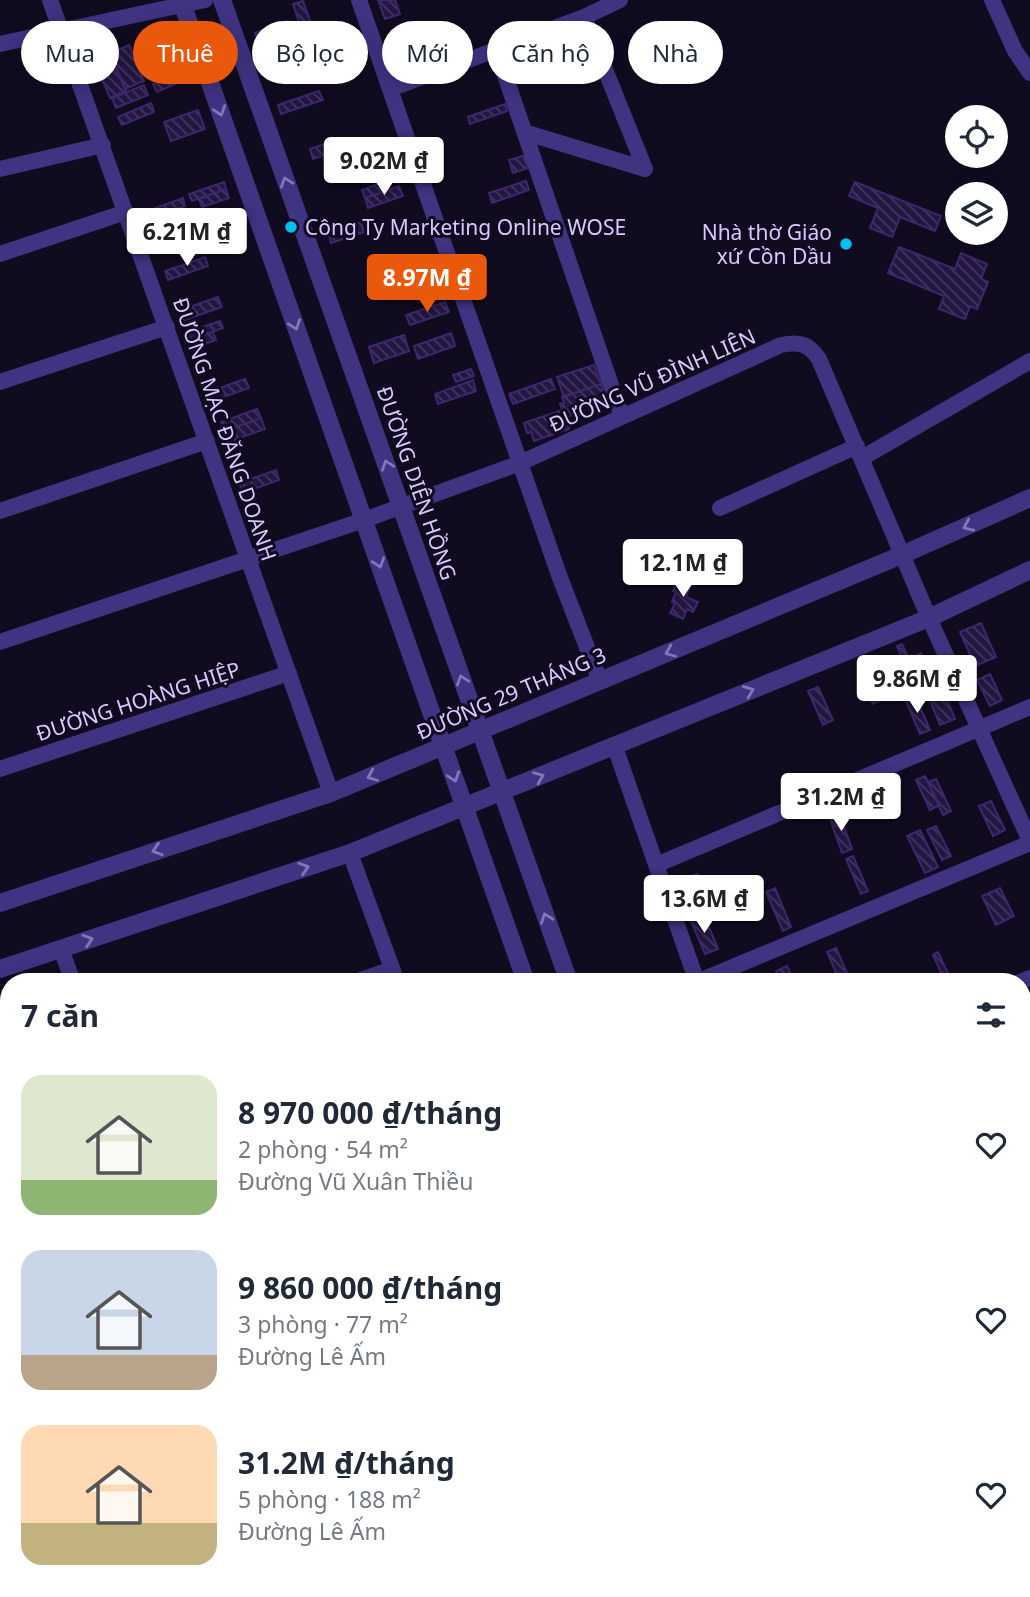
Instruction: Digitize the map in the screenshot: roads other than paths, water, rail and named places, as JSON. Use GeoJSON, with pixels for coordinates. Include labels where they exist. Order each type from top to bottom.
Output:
{"type":"FeatureCollection","features":[{"type":"Feature","properties":{"kind":"street","name":"ĐƯỜNG MẠC ĐĂNG DOANH"},"geometry":{"type":"LineString","coordinates":[[50,0],[57,21]]}},
{"type":"Feature","properties":{"kind":"street"},"geometry":{"type":"LineString","coordinates":[[106,21],[205,0]]}},
{"type":"Feature","properties":{"kind":"street","name":"ĐƯỜNG DIÊN HỒNG"},"geometry":{"type":"LineString","coordinates":[[222,0],[566,973]]}},
{"type":"Feature","properties":{"kind":"street"},"geometry":{"type":"LineString","coordinates":[[359,0],[559,575],[600,681]]}},
{"type":"Feature","properties":{"kind":"street"},"geometry":{"type":"LineString","coordinates":[[573,21],[620,0]]}},
{"type":"Feature","properties":{"kind":"street"},"geometry":{"type":"LineString","coordinates":[[992,0],[1015,51],[1030,73]]}},
{"type":"Feature","properties":{"kind":"street"},"geometry":{"type":"LineString","coordinates":[[182,3],[523,973]]}},
{"type":"Feature","properties":{"kind":"street"},"geometry":{"type":"LineString","coordinates":[[524,132],[645,169],[584,17]]}},
{"type":"Feature","properties":{"kind":"street"},"geometry":{"type":"LineString","coordinates":[[0,44],[21,40]]}},
{"type":"Feature","properties":{"kind":"street"},"geometry":{"type":"LineString","coordinates":[[390,89],[487,53]]}},
{"type":"Feature","properties":{"kind":"street","name":"ĐƯỜNG MẠC ĐĂNG DOANH"},"geometry":{"type":"LineString","coordinates":[[80,84],[331,793]]}},
{"type":"Feature","properties":{"kind":"street"},"geometry":{"type":"LineString","coordinates":[[508,84],[622,417]]}},
{"type":"Feature","properties":{"kind":"street"},"geometry":{"type":"LineString","coordinates":[[0,169],[103,145]]}},
{"type":"Feature","properties":{"kind":"street"},"geometry":{"type":"LineString","coordinates":[[0,254],[127,212]]}},
{"type":"Feature","properties":{"kind":"street"},"geometry":{"type":"LineString","coordinates":[[0,382],[167,327]]}},
{"type":"Feature","properties":{"kind":"street","name":"ĐƯỜNG VŨ ĐÌNH LIÊN"},"geometry":{"type":"LineString","coordinates":[[0,642],[249,560],[520,463],[781,345],[797,342],[811,347],[819,359],[929,618],[1030,842]]}},
{"type":"Feature","properties":{"kind":"street"},"geometry":{"type":"LineString","coordinates":[[720,508],[859,452],[1030,360]]}},
{"type":"Feature","properties":{"kind":"street"},"geometry":{"type":"LineString","coordinates":[[0,511],[207,442]]}},
{"type":"Feature","properties":{"kind":"street","name":"ĐƯỜNG 29 THÁNG 3"},"geometry":{"type":"LineString","coordinates":[[0,902],[331,793],[904,554],[1030,498]]}},
{"type":"Feature","properties":{"kind":"street"},"geometry":{"type":"LineString","coordinates":[[0,969],[350,853],[929,618],[1030,570]]}},
{"type":"Feature","properties":{"kind":"street","name":"ĐƯỜNG HOÀNG HIỆP"},"geometry":{"type":"LineString","coordinates":[[0,769],[289,673]]}},
{"type":"Feature","properties":{"kind":"street"},"geometry":{"type":"LineString","coordinates":[[656,865],[1030,707]]}},
{"type":"Feature","properties":{"kind":"street"},"geometry":{"type":"LineString","coordinates":[[614,747],[694,973]]}},
{"type":"Feature","properties":{"kind":"street"},"geometry":{"type":"LineString","coordinates":[[718,973],[1030,842]]}},
{"type":"Feature","properties":{"kind":"street"},"geometry":{"type":"LineString","coordinates":[[350,853],[393,973]]}},
{"type":"Feature","properties":{"kind":"street"},"geometry":{"type":"LineString","coordinates":[[61,949],[70,973]]}},
{"type":"Feature","properties":{"kind":"place","name":"Công Ty Marketing Online WOSE"},"geometry":{"type":"Point","coordinates":[291,227]}},
{"type":"Feature","properties":{"kind":"place","name":"Nhà thờ Giáo xứ Cồn Dầu"},"geometry":{"type":"Point","coordinates":[846,244]}}]}
